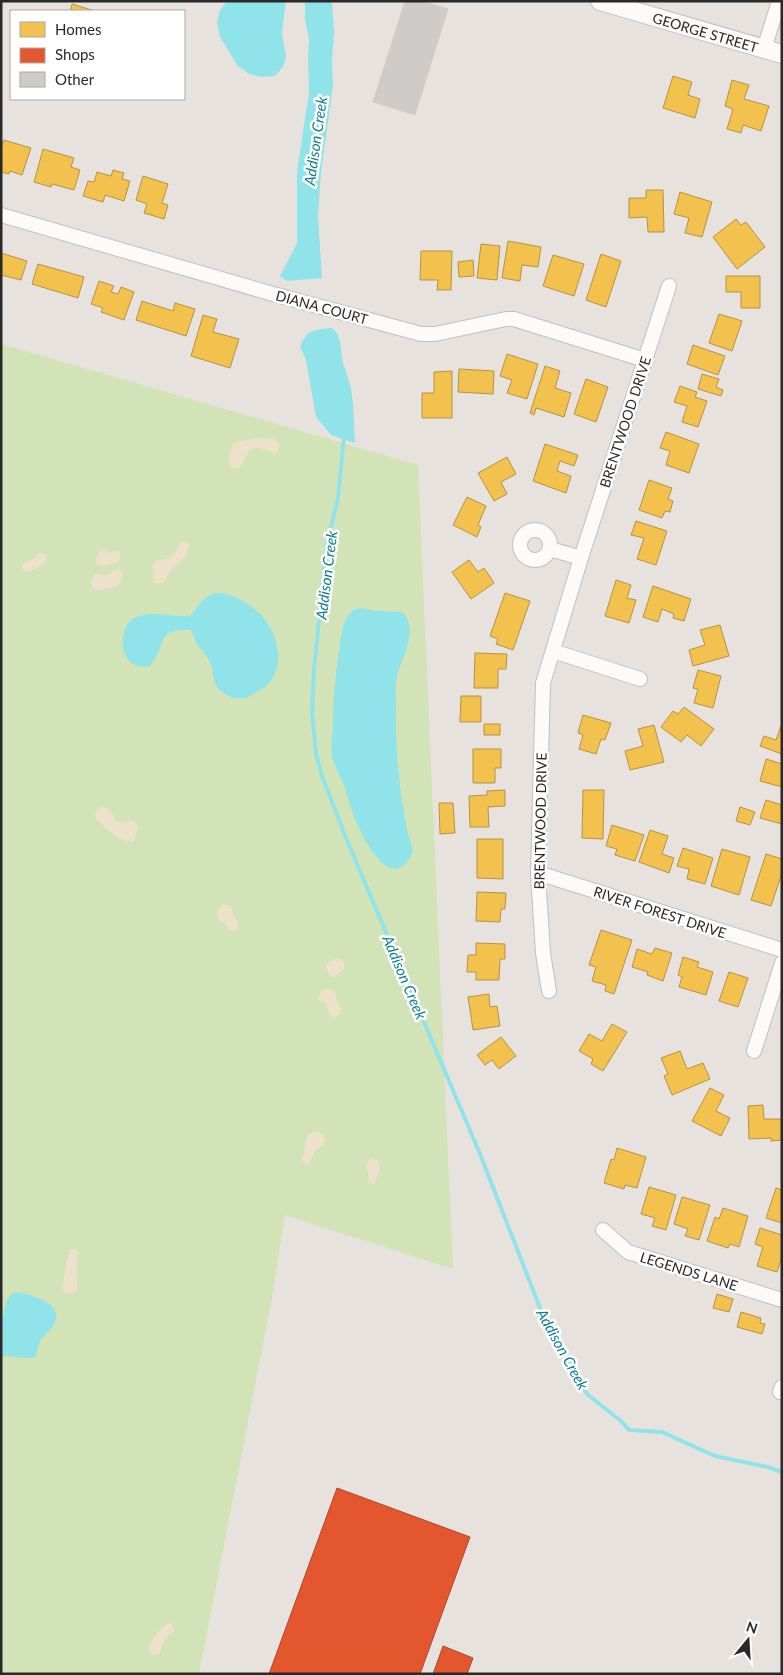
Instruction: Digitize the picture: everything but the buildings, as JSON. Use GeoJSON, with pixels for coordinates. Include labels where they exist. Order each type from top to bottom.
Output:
{"type":"FeatureCollection","features":[{"type":"Feature","properties":{"kind":"street","name":"GEORGE STREET"},"geometry":{"type":"LineString","coordinates":[[600,1],[782,54]]}},
{"type":"Feature","properties":{"kind":"street"},"geometry":{"type":"LineString","coordinates":[[764,49],[779,1]]}},
{"type":"Feature","properties":{"kind":"street","name":"DIANA COURT"},"geometry":{"type":"LineString","coordinates":[[1,214],[264,291],[421,334],[435,334],[514,319],[645,360]]}},
{"type":"Feature","properties":{"kind":"street","name":"BRENTWOOD DRIVE"},"geometry":{"type":"LineString","coordinates":[[549,991],[543,953],[538,873],[543,683],[581,558],[669,286]]}},
{"type":"Feature","properties":{"kind":"street"},"geometry":{"type":"LineString","coordinates":[[550,549],[581,558]]}},
{"type":"Feature","properties":{"kind":"street"},"geometry":{"type":"LineString","coordinates":[[553,651],[640,679]]}},
{"type":"Feature","properties":{"kind":"street","name":"RIVER FOREST DRIVE"},"geometry":{"type":"LineString","coordinates":[[538,873],[782,950]]}},
{"type":"Feature","properties":{"kind":"street"},"geometry":{"type":"LineString","coordinates":[[754,1051],[782,962]]}},
{"type":"Feature","properties":{"kind":"street","name":"LEGENDS LANE"},"geometry":{"type":"LineString","coordinates":[[604,1230],[628,1252],[782,1300]]}},
{"type":"Feature","properties":{"kind":"green space"},"geometry":{"type":"Polygon","coordinates":[[[1,344],[418,465],[453,1269],[285,1215],[272,1298],[199,1674],[1,1674],[1,344]]]}},
{"type":"Feature","properties":{"kind":"sand"},"geometry":{"type":"Polygon","coordinates":[[[254,438],[275,439],[280,445],[277,452],[275,454],[263,449],[253,448],[239,468],[231,468],[229,459],[234,443],[254,438]]]}},
{"type":"Feature","properties":{"kind":"sand"},"geometry":{"type":"Polygon","coordinates":[[[183,541],[189,544],[184,557],[172,568],[163,583],[155,583],[153,577],[154,563],[158,560],[170,558],[183,541]]]}},
{"type":"Feature","properties":{"kind":"sand"},"geometry":{"type":"Polygon","coordinates":[[[100,550],[111,553],[116,551],[120,553],[120,559],[117,563],[101,566],[96,563],[100,550]]]}},
{"type":"Feature","properties":{"kind":"sand"},"geometry":{"type":"Polygon","coordinates":[[[39,553],[46,554],[47,558],[43,564],[31,571],[24,572],[22,566],[25,562],[34,559],[39,553]]]}},
{"type":"Feature","properties":{"kind":"sand"},"geometry":{"type":"Polygon","coordinates":[[[116,570],[121,570],[122,574],[119,585],[101,590],[92,588],[91,582],[94,574],[107,575],[116,570]]]}},
{"type":"Feature","properties":{"kind":"sand"},"geometry":{"type":"Polygon","coordinates":[[[103,807],[113,814],[116,821],[123,823],[130,819],[135,822],[138,827],[134,841],[129,842],[119,838],[108,831],[96,819],[95,814],[98,809],[103,807]]]}},
{"type":"Feature","properties":{"kind":"sand"},"geometry":{"type":"Polygon","coordinates":[[[223,904],[231,906],[238,924],[236,931],[230,931],[218,919],[217,912],[223,904]]]}},
{"type":"Feature","properties":{"kind":"sand"},"geometry":{"type":"Polygon","coordinates":[[[337,958],[344,962],[344,969],[335,977],[330,976],[326,967],[328,963],[337,958]]]}},
{"type":"Feature","properties":{"kind":"sand"},"geometry":{"type":"Polygon","coordinates":[[[327,988],[335,991],[340,1007],[341,1013],[333,1018],[326,1003],[318,998],[322,990],[327,988]]]}},
{"type":"Feature","properties":{"kind":"sand"},"geometry":{"type":"Polygon","coordinates":[[[314,1131],[321,1133],[326,1141],[314,1152],[310,1163],[306,1165],[302,1160],[306,1140],[307,1136],[314,1131]]]}},
{"type":"Feature","properties":{"kind":"sand"},"geometry":{"type":"Polygon","coordinates":[[[370,1158],[378,1161],[379,1167],[377,1179],[372,1185],[368,1182],[369,1177],[366,1165],[370,1158]]]}},
{"type":"Feature","properties":{"kind":"sand"},"geometry":{"type":"Polygon","coordinates":[[[70,1249],[77,1250],[78,1253],[77,1290],[70,1294],[66,1293],[63,1287],[70,1249]]]}},
{"type":"Feature","properties":{"kind":"sand"},"geometry":{"type":"Polygon","coordinates":[[[169,1623],[173,1625],[174,1632],[164,1640],[159,1654],[153,1655],[149,1651],[153,1639],[169,1623]]]}},
{"type":"Feature","properties":{"kind":"water"},"geometry":{"type":"Polygon","coordinates":[[[227,1],[286,1],[282,35],[286,56],[283,67],[275,76],[262,77],[249,74],[238,66],[220,37],[217,22],[220,10],[227,1]]]}},
{"type":"Feature","properties":{"kind":"water"},"geometry":{"type":"Polygon","coordinates":[[[305,1],[332,1],[334,32],[333,86],[321,172],[318,216],[322,278],[287,281],[280,276],[297,243],[297,171],[309,93],[309,39],[305,19],[305,1]]]}},
{"type":"Feature","properties":{"kind":"water"},"geometry":{"type":"Polygon","coordinates":[[[331,328],[338,334],[343,363],[351,389],[355,443],[331,435],[316,417],[306,360],[300,347],[308,334],[320,329],[331,328]]]}},
{"type":"Feature","properties":{"kind":"water"},"geometry":{"type":"Polygon","coordinates":[[[217,593],[240,599],[252,607],[268,623],[277,645],[278,657],[277,668],[273,678],[265,687],[242,699],[231,697],[221,691],[215,682],[209,660],[196,642],[191,630],[179,630],[171,632],[166,636],[150,666],[139,666],[131,662],[126,656],[123,647],[125,629],[136,617],[150,614],[190,616],[204,599],[217,593]]]}},
{"type":"Feature","properties":{"kind":"water"},"geometry":{"type":"Polygon","coordinates":[[[361,608],[376,611],[402,612],[410,627],[408,645],[396,680],[396,722],[401,796],[413,851],[406,864],[399,868],[391,868],[384,864],[370,848],[355,818],[332,754],[334,689],[342,632],[346,619],[354,610],[361,608]]]}},
{"type":"Feature","properties":{"kind":"water"},"geometry":{"type":"Polygon","coordinates":[[[16,1292],[36,1297],[55,1310],[56,1315],[53,1327],[41,1340],[36,1357],[1,1356],[4,1310],[11,1295],[16,1292]]]}},
{"type":"Feature","properties":{"kind":"waterway","name":"Addison Creek"},"geometry":{"type":"LineString","coordinates":[[344,436],[338,498],[327,543],[314,669],[312,711],[316,754],[322,776],[346,838],[480,1154],[542,1313],[587,1394],[621,1421],[629,1430],[662,1432],[715,1456],[768,1467],[782,1472]]}}]}
